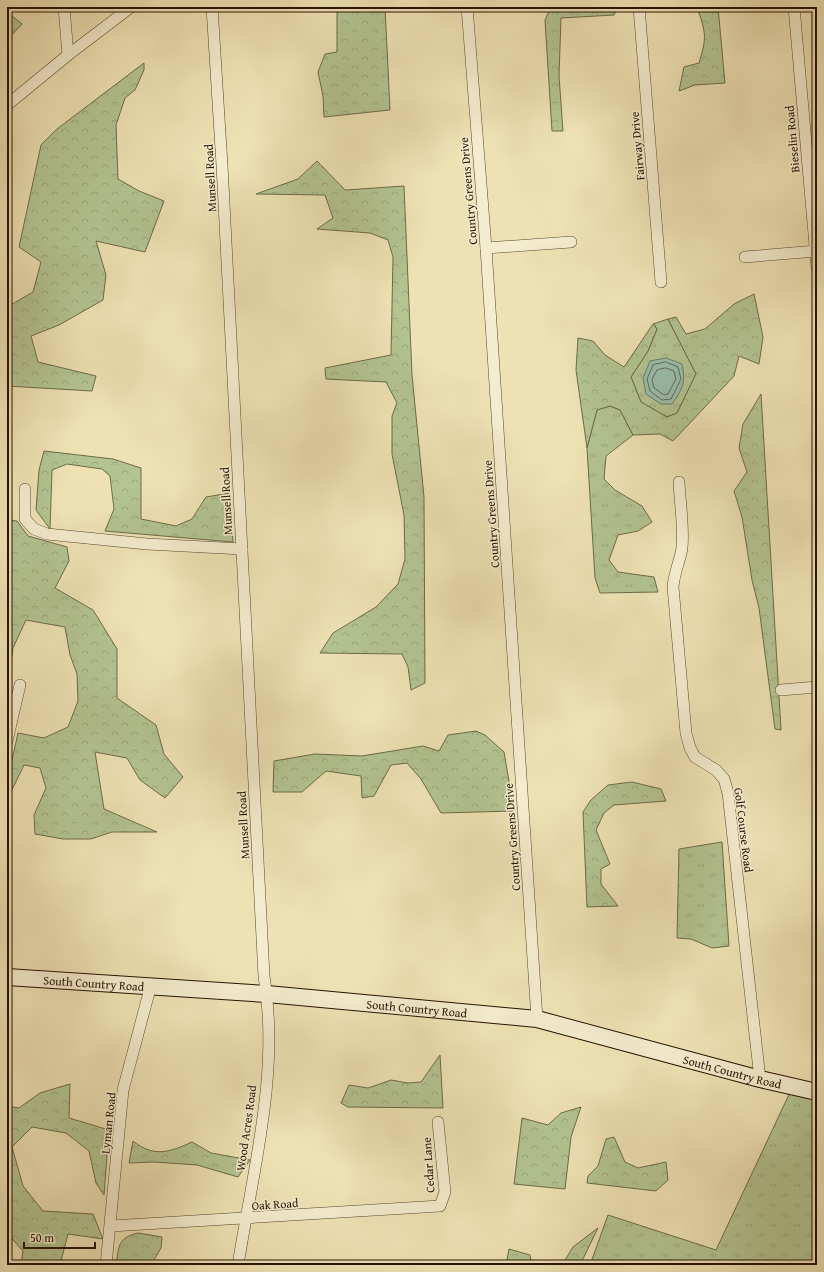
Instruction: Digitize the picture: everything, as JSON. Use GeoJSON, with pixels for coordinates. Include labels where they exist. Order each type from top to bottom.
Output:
{"type":"FeatureCollection","features":[{"type":"Feature","properties":{"kind":"main road","name":"South Country Road"},"geometry":{"type":"LineString","coordinates":[[7,977],[151,985],[267,994],[536,1019],[760,1079],[817,1092]]}},
{"type":"Feature","properties":{"kind":"street"},"geometry":{"type":"LineString","coordinates":[[64,7],[68,55]]}},
{"type":"Feature","properties":{"kind":"street"},"geometry":{"type":"LineString","coordinates":[[7,104],[131,7]]}},
{"type":"Feature","properties":{"kind":"street","name":"Munsell Road"},"geometry":{"type":"LineString","coordinates":[[212,7],[222,166],[264,976],[267,994]]}},
{"type":"Feature","properties":{"kind":"street","name":"Country Greens Drive"},"geometry":{"type":"LineString","coordinates":[[467,7],[486,248],[536,1019]]}},
{"type":"Feature","properties":{"kind":"street","name":"Fairway Drive"},"geometry":{"type":"LineString","coordinates":[[639,7],[661,282]]}},
{"type":"Feature","properties":{"kind":"street","name":"Bieselin Road"},"geometry":{"type":"LineString","coordinates":[[794,7],[817,268]]}},
{"type":"Feature","properties":{"kind":"street"},"geometry":{"type":"LineString","coordinates":[[486,248],[571,242]]}},
{"type":"Feature","properties":{"kind":"street"},"geometry":{"type":"LineString","coordinates":[[745,257],[816,251]]}},
{"type":"Feature","properties":{"kind":"street","name":"Golf Course Road"},"geometry":{"type":"LineString","coordinates":[[679,482],[682,550],[674,572],[672,587],[686,733],[690,748],[695,757],[716,770],[724,779],[728,793],[760,1079]]}},
{"type":"Feature","properties":{"kind":"street"},"geometry":{"type":"LineString","coordinates":[[26,489],[25,520],[34,529],[47,534],[148,544],[242,549]]}},
{"type":"Feature","properties":{"kind":"street"},"geometry":{"type":"LineString","coordinates":[[7,741],[20,686]]}},
{"type":"Feature","properties":{"kind":"street"},"geometry":{"type":"LineString","coordinates":[[781,690],[817,687]]}},
{"type":"Feature","properties":{"kind":"street","name":"Lyman Road"},"geometry":{"type":"LineString","coordinates":[[106,1265],[111,1226],[123,1090],[151,985]]}},
{"type":"Feature","properties":{"kind":"street","name":"Wood Acres Road"},"geometry":{"type":"LineString","coordinates":[[238,1265],[265,1105],[269,1015],[267,994]]}},
{"type":"Feature","properties":{"kind":"street","name":"Cedar Lane"},"geometry":{"type":"LineString","coordinates":[[438,1122],[445,1192],[440,1206]]}},
{"type":"Feature","properties":{"kind":"street","name":"Oak Road"},"geometry":{"type":"LineString","coordinates":[[111,1226],[440,1206]]}},
{"type":"Feature","properties":{"kind":"green space"},"geometry":{"type":"Polygon","coordinates":[[[337,7],[385,7],[390,110],[324,117],[323,96],[318,72],[325,54],[337,52],[337,7]]]}},
{"type":"Feature","properties":{"kind":"green space"},"geometry":{"type":"Polygon","coordinates":[[[551,7],[618,7],[614,15],[561,18],[559,76],[563,131],[552,131],[545,20],[551,7]]]}},
{"type":"Feature","properties":{"kind":"green space"},"geometry":{"type":"Polygon","coordinates":[[[697,7],[718,7],[725,83],[695,85],[679,91],[684,67],[699,63],[703,47],[704,29],[697,7]]]}},
{"type":"Feature","properties":{"kind":"green space"},"geometry":{"type":"Polygon","coordinates":[[[7,9],[8,13],[22,24],[7,40],[7,9]]]}},
{"type":"Feature","properties":{"kind":"green space"},"geometry":{"type":"Polygon","coordinates":[[[144,63],[144,70],[135,90],[125,98],[116,125],[118,179],[139,191],[164,201],[145,252],[96,241],[106,275],[103,300],[59,325],[31,336],[38,362],[96,376],[92,391],[7,386],[9,306],[33,292],[41,262],[19,247],[41,145],[57,129],[144,63]]]}},
{"type":"Feature","properties":{"kind":"green space"},"geometry":{"type":"Polygon","coordinates":[[[317,161],[345,190],[404,186],[412,375],[424,497],[425,683],[411,690],[408,667],[402,654],[320,653],[333,633],[376,607],[398,584],[405,559],[404,515],[392,454],[392,416],[397,403],[386,382],[326,379],[325,368],[391,355],[393,257],[388,240],[370,233],[317,229],[333,218],[325,195],[256,194],[298,179],[317,161]]]}},
{"type":"Feature","properties":{"kind":"green space"},"geometry":{"type":"Polygon","coordinates":[[[754,294],[763,337],[759,364],[739,356],[734,376],[673,441],[660,434],[633,435],[620,410],[610,406],[597,410],[587,448],[576,370],[578,338],[593,341],[605,355],[624,367],[653,324],[657,329],[648,351],[631,377],[641,402],[667,417],[677,413],[696,374],[668,319],[676,317],[686,334],[705,329],[734,304],[754,294]]]}},
{"type":"Feature","properties":{"kind":"green space"},"geometry":{"type":"Polygon","coordinates":[[[668,319],[696,374],[677,413],[667,417],[641,402],[631,377],[648,351],[657,329],[653,324],[668,319]]]}},
{"type":"Feature","properties":{"kind":"green space"},"geometry":{"type":"Polygon","coordinates":[[[761,394],[781,730],[775,729],[759,608],[752,580],[742,517],[734,491],[747,472],[739,448],[743,424],[761,394]]]}},
{"type":"Feature","properties":{"kind":"green space"},"geometry":{"type":"Polygon","coordinates":[[[610,406],[620,410],[633,435],[606,456],[604,479],[615,490],[642,506],[652,522],[638,531],[618,535],[609,560],[618,572],[654,577],[658,592],[600,593],[595,578],[587,448],[597,410],[610,406]]]}},
{"type":"Feature","properties":{"kind":"green space"},"geometry":{"type":"Polygon","coordinates":[[[44,451],[113,459],[141,468],[141,519],[176,526],[192,519],[206,497],[230,493],[233,542],[105,531],[114,509],[110,476],[102,469],[67,464],[52,470],[50,529],[36,510],[39,470],[44,451]]]}},
{"type":"Feature","properties":{"kind":"green space"},"geometry":{"type":"Polygon","coordinates":[[[7,520],[17,521],[28,536],[67,547],[69,561],[55,588],[93,610],[117,649],[117,698],[156,725],[164,754],[183,777],[165,798],[140,780],[127,758],[95,752],[104,809],[157,832],[112,832],[91,839],[63,839],[35,834],[34,815],[46,788],[40,768],[24,765],[7,800],[7,782],[18,733],[44,738],[68,727],[78,701],[77,674],[70,655],[65,627],[26,620],[13,648],[7,692],[7,520]]]}},
{"type":"Feature","properties":{"kind":"green space"},"geometry":{"type":"Polygon","coordinates":[[[476,731],[485,735],[504,752],[514,811],[441,813],[421,779],[407,763],[391,765],[374,796],[362,798],[361,776],[326,771],[302,792],[273,792],[274,761],[315,754],[362,756],[423,746],[439,751],[448,735],[476,731]]]}},
{"type":"Feature","properties":{"kind":"green space"},"geometry":{"type":"Polygon","coordinates":[[[632,782],[661,789],[666,801],[614,805],[604,813],[596,830],[610,864],[601,869],[601,884],[618,906],[587,907],[583,812],[591,800],[608,785],[632,782]]]}},
{"type":"Feature","properties":{"kind":"green space"},"geometry":{"type":"Polygon","coordinates":[[[722,842],[729,946],[712,948],[691,939],[677,938],[679,849],[722,842]]]}},
{"type":"Feature","properties":{"kind":"green space"},"geometry":{"type":"Polygon","coordinates":[[[440,1055],[443,1108],[348,1107],[341,1103],[349,1085],[368,1088],[391,1080],[408,1083],[421,1082],[440,1055]]]}},
{"type":"Feature","properties":{"kind":"green space"},"geometry":{"type":"Polygon","coordinates":[[[70,1084],[69,1118],[109,1130],[104,1195],[96,1183],[89,1151],[66,1133],[32,1127],[12,1147],[23,1186],[43,1211],[93,1214],[103,1239],[68,1234],[60,1265],[21,1265],[23,1251],[7,1233],[7,1106],[19,1108],[40,1093],[70,1084]]]}},
{"type":"Feature","properties":{"kind":"green space"},"geometry":{"type":"Polygon","coordinates":[[[793,1086],[817,1092],[817,1265],[590,1265],[608,1215],[716,1250],[793,1086]]]}},
{"type":"Feature","properties":{"kind":"green space"},"geometry":{"type":"Polygon","coordinates":[[[581,1107],[571,1137],[565,1189],[514,1184],[522,1118],[548,1125],[561,1113],[581,1107]]]}},
{"type":"Feature","properties":{"kind":"green space"},"geometry":{"type":"Polygon","coordinates":[[[614,1137],[625,1162],[638,1168],[666,1162],[668,1180],[656,1191],[587,1183],[588,1176],[598,1166],[606,1139],[614,1137]]]}},
{"type":"Feature","properties":{"kind":"green space"},"geometry":{"type":"Polygon","coordinates":[[[133,1141],[148,1150],[162,1152],[169,1151],[192,1142],[211,1153],[250,1160],[238,1177],[197,1165],[154,1162],[129,1163],[133,1141]]]}},
{"type":"Feature","properties":{"kind":"green space"},"geometry":{"type":"Polygon","coordinates":[[[598,1228],[580,1265],[562,1265],[573,1247],[598,1228]]]}},
{"type":"Feature","properties":{"kind":"green space"},"geometry":{"type":"Polygon","coordinates":[[[138,1233],[162,1237],[161,1248],[151,1265],[116,1265],[120,1244],[126,1238],[138,1233]]]}},
{"type":"Feature","properties":{"kind":"green space"},"geometry":{"type":"Polygon","coordinates":[[[509,1249],[530,1255],[532,1265],[506,1265],[509,1249]]]}},
{"type":"Feature","properties":{"kind":"water"},"geometry":{"type":"Polygon","coordinates":[[[666,358],[682,364],[684,376],[683,385],[672,404],[661,404],[646,394],[643,378],[650,361],[666,358]]]}}]}
